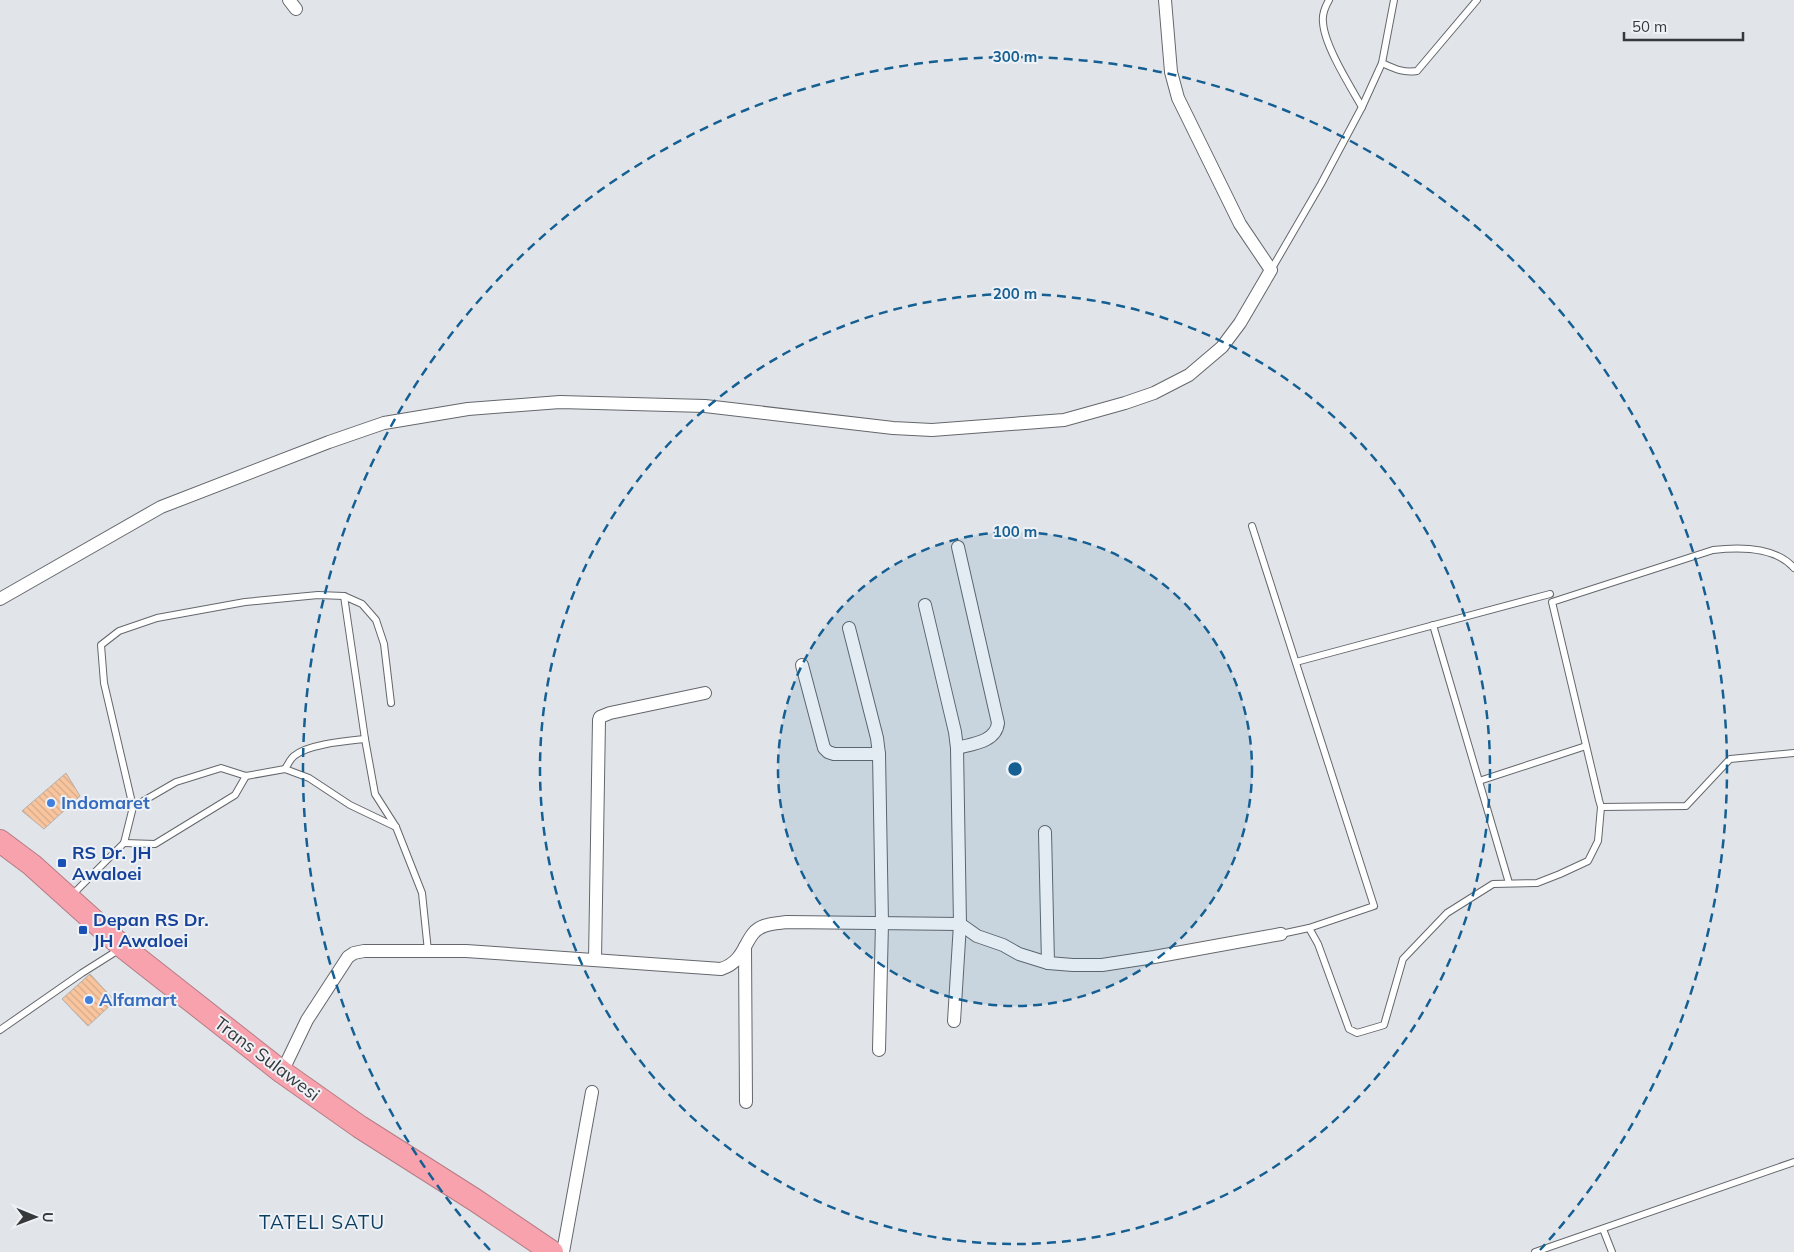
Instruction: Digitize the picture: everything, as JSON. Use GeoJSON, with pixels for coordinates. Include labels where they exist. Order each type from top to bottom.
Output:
{"type":"FeatureCollection","features":[{"type":"Feature","properties":{"kind":"highway","name":"Trans Sulawesi"},"geometry":{"type":"LineString","coordinates":[[0,841],[32,865],[124,947],[282,1072],[360,1127],[475,1200],[552,1252]]}},
{"type":"Feature","properties":{"kind":"street"},"geometry":{"type":"LineString","coordinates":[[0,599],[161,507],[384,423],[468,409],[560,402],[705,406],[893,428],[932,430],[1064,420],[1125,404],[1154,393],[1189,375],[1222,347],[1240,323],[1271,270],[1240,224],[1178,98],[1171,72],[1166,0]]}},
{"type":"Feature","properties":{"kind":"street"},"geometry":{"type":"LineString","coordinates":[[957,748],[986,739],[996,732],[998,723],[958,547]]}},
{"type":"Feature","properties":{"kind":"street"},"geometry":{"type":"LineString","coordinates":[[925,605],[955,732],[957,748],[960,924],[954,1021]]}},
{"type":"Feature","properties":{"kind":"street"},"geometry":{"type":"LineString","coordinates":[[849,628],[879,754],[882,923],[879,1050]]}},
{"type":"Feature","properties":{"kind":"street"},"geometry":{"type":"LineString","coordinates":[[802,665],[824,748],[834,754],[879,754]]}},
{"type":"Feature","properties":{"kind":"street"},"geometry":{"type":"LineString","coordinates":[[595,960],[600,717],[610,713],[705,693]]}},
{"type":"Feature","properties":{"kind":"street"},"geometry":{"type":"LineString","coordinates":[[1045,832],[1048,963]]}},
{"type":"Feature","properties":{"kind":"street"},"geometry":{"type":"LineString","coordinates":[[282,1072],[307,1020],[348,957],[354,953],[364,951],[466,951],[721,969],[737,961],[750,937],[764,926],[788,922],[960,924],[977,936],[1003,945],[1019,954],[1048,963],[1102,965],[1281,934]]}},
{"type":"Feature","properties":{"kind":"street"},"geometry":{"type":"LineString","coordinates":[[745,947],[746,1102]]}},
{"type":"Feature","properties":{"kind":"street"},"geometry":{"type":"LineString","coordinates":[[563,1252],[592,1092]]}},
{"type":"Feature","properties":{"kind":"lane"},"geometry":{"type":"LineString","coordinates":[[1329,0],[1322,20],[1325,37],[1362,107]]}},
{"type":"Feature","properties":{"kind":"lane"},"geometry":{"type":"LineString","coordinates":[[1271,270],[1362,107],[1382,63],[1394,0]]}},
{"type":"Feature","properties":{"kind":"lane"},"geometry":{"type":"LineString","coordinates":[[1382,63],[1399,71],[1417,71],[1477,0]]}},
{"type":"Feature","properties":{"kind":"lane"},"geometry":{"type":"LineString","coordinates":[[1252,526],[1374,906],[1309,928],[1281,934]]}},
{"type":"Feature","properties":{"kind":"lane"},"geometry":{"type":"LineString","coordinates":[[1309,928],[1318,944],[1349,1030],[1357,1032],[1384,1025],[1403,959],[1447,913],[1493,884],[1537,883],[1588,861],[1598,841],[1601,807],[1552,602],[1713,550],[1736,548],[1759,551],[1775,555],[1793,564]]}},
{"type":"Feature","properties":{"kind":"lane"},"geometry":{"type":"LineString","coordinates":[[1296,662],[1550,594]]}},
{"type":"Feature","properties":{"kind":"lane"},"geometry":{"type":"LineString","coordinates":[[69,898],[124,843],[133,807],[104,683],[101,645],[119,631],[157,618],[245,602],[318,595],[344,596],[362,604],[376,620],[384,644],[391,703]]}},
{"type":"Feature","properties":{"kind":"lane"},"geometry":{"type":"LineString","coordinates":[[344,596],[375,794],[396,827],[422,893],[428,951]]}},
{"type":"Feature","properties":{"kind":"lane"},"geometry":{"type":"LineString","coordinates":[[1433,625],[1509,883]]}},
{"type":"Feature","properties":{"kind":"lane"},"geometry":{"type":"LineString","coordinates":[[285,769],[293,756],[302,751],[328,744],[365,738]]}},
{"type":"Feature","properties":{"kind":"lane"},"geometry":{"type":"LineString","coordinates":[[1479,781],[1586,746]]}},
{"type":"Feature","properties":{"kind":"lane"},"geometry":{"type":"LineString","coordinates":[[1601,807],[1686,806],[1730,759],[1794,753]]}},
{"type":"Feature","properties":{"kind":"lane"},"geometry":{"type":"LineString","coordinates":[[133,807],[176,782],[221,768],[246,776],[285,769],[309,778],[350,805],[396,827]]}},
{"type":"Feature","properties":{"kind":"lane"},"geometry":{"type":"LineString","coordinates":[[124,843],[155,844],[234,796],[246,776]]}},
{"type":"Feature","properties":{"kind":"lane"},"geometry":{"type":"LineString","coordinates":[[0,1030],[82,973],[124,947]]}},
{"type":"Feature","properties":{"kind":"lane"},"geometry":{"type":"LineString","coordinates":[[1535,1252],[1603,1230],[1794,1162]]}},
{"type":"Feature","properties":{"kind":"lane"},"geometry":{"type":"LineString","coordinates":[[1603,1230],[1612,1252]]}},
{"type":"Feature","properties":{"kind":"building","name":"Indomaret"},"geometry":{"type":"Polygon","coordinates":[[[66,773],[80,796],[44,829],[22,811],[66,773]]]}},
{"type":"Feature","properties":{"kind":"building","name":"Alfamart"},"geometry":{"type":"Polygon","coordinates":[[[90,974],[115,1001],[88,1026],[62,999],[90,974]]]}},
{"type":"Feature","properties":{"kind":"place","name":"Indomaret"},"geometry":{"type":"Point","coordinates":[51,803]}},
{"type":"Feature","properties":{"kind":"place","name":"RS Dr. JH Awaloei"},"geometry":{"type":"Point","coordinates":[62,863]}},
{"type":"Feature","properties":{"kind":"place","name":"Depan RS Dr. JH Awaloei"},"geometry":{"type":"Point","coordinates":[83,930]}},
{"type":"Feature","properties":{"kind":"place","name":"Alfamart"},"geometry":{"type":"Point","coordinates":[89,1000]}},
{"type":"Feature","properties":{"kind":"district","name":"TATELI SATU"},"geometry":{"type":"Point","coordinates":[322,1222]}}]}
